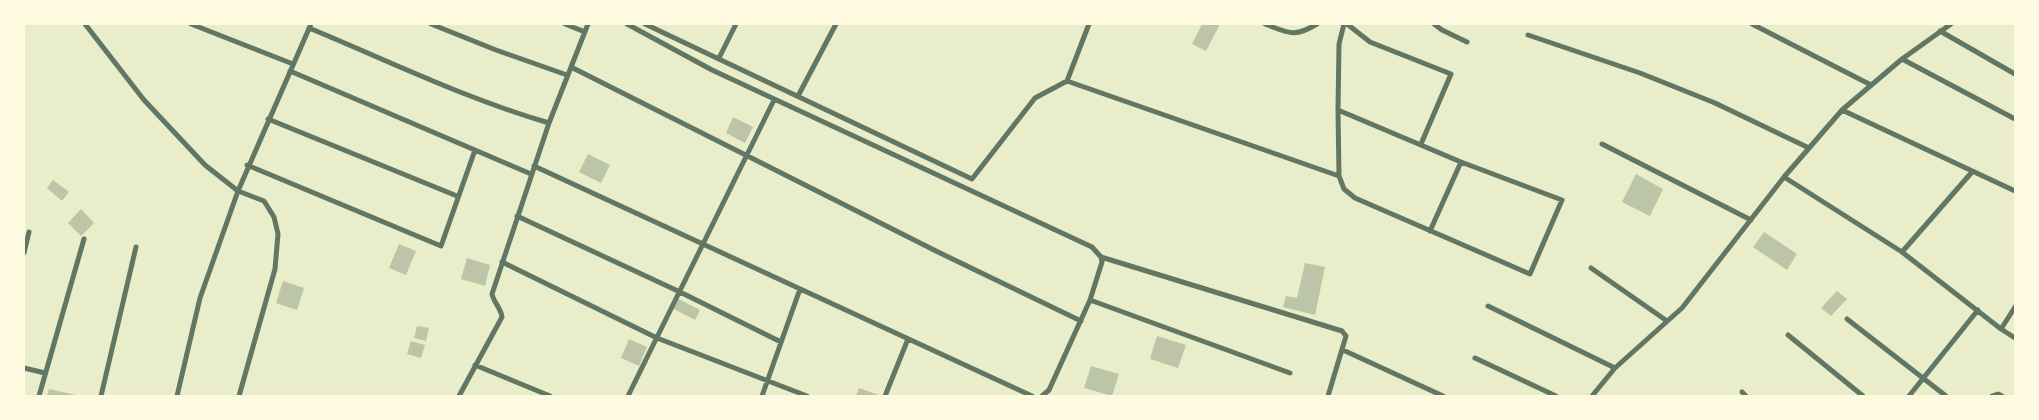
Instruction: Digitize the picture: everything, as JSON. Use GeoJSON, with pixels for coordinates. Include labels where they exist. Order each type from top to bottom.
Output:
{"type":"FeatureCollection","features":[{"type":"Feature","properties":{"kind":"street"},"geometry":{"type":"LineString","coordinates":[[85,24],[144,100],[205,165],[238,191],[264,201],[274,217],[278,234],[275,269],[239,396]]}},
{"type":"Feature","properties":{"kind":"street"},"geometry":{"type":"LineString","coordinates":[[191,24],[293,64]]}},
{"type":"Feature","properties":{"kind":"street"},"geometry":{"type":"LineString","coordinates":[[431,24],[496,50],[567,75]]}},
{"type":"Feature","properties":{"kind":"street"},"geometry":{"type":"LineString","coordinates":[[565,24],[585,32]]}},
{"type":"Feature","properties":{"kind":"street"},"geometry":{"type":"LineString","coordinates":[[459,396],[502,317],[492,294],[549,123],[588,24]]}},
{"type":"Feature","properties":{"kind":"street"},"geometry":{"type":"LineString","coordinates":[[627,24],[712,70],[774,100],[1092,247],[1101,257],[1342,331],[1346,336],[1343,350],[1328,396]]}},
{"type":"Feature","properties":{"kind":"street"},"geometry":{"type":"LineString","coordinates":[[645,24],[658,26],[719,58],[972,179],[1035,98],[1066,82],[1089,24]]}},
{"type":"Feature","properties":{"kind":"street"},"geometry":{"type":"LineString","coordinates":[[719,58],[736,24]]}},
{"type":"Feature","properties":{"kind":"street"},"geometry":{"type":"LineString","coordinates":[[798,96],[836,24]]}},
{"type":"Feature","properties":{"kind":"street"},"geometry":{"type":"LineString","coordinates":[[1264,24],[1291,34],[1304,32],[1317,24]]}},
{"type":"Feature","properties":{"kind":"street"},"geometry":{"type":"LineString","coordinates":[[1338,110],[1461,162],[1562,200],[1530,274],[1430,232],[1355,198],[1344,190],[1339,176],[1338,110],[1339,44],[1345,24],[1370,42],[1451,74],[1420,144]]}},
{"type":"Feature","properties":{"kind":"street"},"geometry":{"type":"LineString","coordinates":[[1434,24],[1467,42]]}},
{"type":"Feature","properties":{"kind":"street"},"geometry":{"type":"LineString","coordinates":[[1752,24],[1871,85]]}},
{"type":"Feature","properties":{"kind":"street"},"geometry":{"type":"LineString","coordinates":[[1592,396],[1615,368],[1682,308],[1784,177],[1842,110],[1902,59],[1951,24]]}},
{"type":"Feature","properties":{"kind":"street"},"geometry":{"type":"LineString","coordinates":[[177,396],[200,298],[238,191],[310,26],[451,89],[507,111],[549,123]]}},
{"type":"Feature","properties":{"kind":"street"},"geometry":{"type":"LineString","coordinates":[[1940,31],[2015,74]]}},
{"type":"Feature","properties":{"kind":"street"},"geometry":{"type":"LineString","coordinates":[[1528,35],[1640,73],[1706,99],[1809,148]]}},
{"type":"Feature","properties":{"kind":"street"},"geometry":{"type":"LineString","coordinates":[[1902,59],[2015,119]]}},
{"type":"Feature","properties":{"kind":"street"},"geometry":{"type":"LineString","coordinates":[[571,66],[746,156],[1081,321]]}},
{"type":"Feature","properties":{"kind":"street"},"geometry":{"type":"LineString","coordinates":[[290,71],[531,174]]}},
{"type":"Feature","properties":{"kind":"street"},"geometry":{"type":"LineString","coordinates":[[1066,82],[1339,176]]}},
{"type":"Feature","properties":{"kind":"street"},"geometry":{"type":"LineString","coordinates":[[628,396],[774,100]]}},
{"type":"Feature","properties":{"kind":"street"},"geometry":{"type":"LineString","coordinates":[[1842,110],[2015,191]]}},
{"type":"Feature","properties":{"kind":"street"},"geometry":{"type":"LineString","coordinates":[[268,119],[457,196]]}},
{"type":"Feature","properties":{"kind":"street"},"geometry":{"type":"LineString","coordinates":[[1602,144],[1751,220]]}},
{"type":"Feature","properties":{"kind":"street"},"geometry":{"type":"LineString","coordinates":[[248,165],[441,246],[457,196],[475,150]]}},
{"type":"Feature","properties":{"kind":"street"},"geometry":{"type":"LineString","coordinates":[[1430,232],[1461,162]]}},
{"type":"Feature","properties":{"kind":"street"},"geometry":{"type":"LineString","coordinates":[[534,166],[1032,396]]}},
{"type":"Feature","properties":{"kind":"street"},"geometry":{"type":"LineString","coordinates":[[1902,252],[1972,172]]}},
{"type":"Feature","properties":{"kind":"street"},"geometry":{"type":"LineString","coordinates":[[1784,177],[1902,252],[2015,338]]}},
{"type":"Feature","properties":{"kind":"street"},"geometry":{"type":"LineString","coordinates":[[517,216],[680,292],[781,342]]}},
{"type":"Feature","properties":{"kind":"street"},"geometry":{"type":"LineString","coordinates":[[24,254],[28,232]]}},
{"type":"Feature","properties":{"kind":"street"},"geometry":{"type":"LineString","coordinates":[[38,396],[84,239]]}},
{"type":"Feature","properties":{"kind":"street"},"geometry":{"type":"LineString","coordinates":[[101,396],[136,247]]}},
{"type":"Feature","properties":{"kind":"street"},"geometry":{"type":"LineString","coordinates":[[1042,396],[1049,390],[1090,300],[1101,268],[1101,257]]}},
{"type":"Feature","properties":{"kind":"street"},"geometry":{"type":"LineString","coordinates":[[502,262],[657,338],[807,396]]}},
{"type":"Feature","properties":{"kind":"street"},"geometry":{"type":"LineString","coordinates":[[1591,268],[1667,321]]}},
{"type":"Feature","properties":{"kind":"street"},"geometry":{"type":"LineString","coordinates":[[762,396],[800,289]]}},
{"type":"Feature","properties":{"kind":"street"},"geometry":{"type":"LineString","coordinates":[[1090,300],[1290,373]]}},
{"type":"Feature","properties":{"kind":"street"},"geometry":{"type":"LineString","coordinates":[[1488,306],[1615,368]]}},
{"type":"Feature","properties":{"kind":"street"},"geometry":{"type":"LineString","coordinates":[[2000,328],[2015,307]]}},
{"type":"Feature","properties":{"kind":"street"},"geometry":{"type":"LineString","coordinates":[[1909,396],[1978,310]]}},
{"type":"Feature","properties":{"kind":"street"},"geometry":{"type":"LineString","coordinates":[[1847,319],[1946,396]]}},
{"type":"Feature","properties":{"kind":"street"},"geometry":{"type":"LineString","coordinates":[[1788,335],[1863,396]]}},
{"type":"Feature","properties":{"kind":"street"},"geometry":{"type":"LineString","coordinates":[[885,396],[908,338]]}},
{"type":"Feature","properties":{"kind":"street"},"geometry":{"type":"LineString","coordinates":[[1343,350],[1443,396]]}},
{"type":"Feature","properties":{"kind":"street"},"geometry":{"type":"LineString","coordinates":[[1475,358],[1556,396]]}},
{"type":"Feature","properties":{"kind":"street"},"geometry":{"type":"LineString","coordinates":[[475,365],[550,396]]}},
{"type":"Feature","properties":{"kind":"street"},"geometry":{"type":"LineString","coordinates":[[24,368],[45,373]]}},
{"type":"Feature","properties":{"kind":"street"},"geometry":{"type":"LineString","coordinates":[[1992,396],[1995,394],[2002,396]]}},
{"type":"Feature","properties":{"kind":"building"},"geometry":{"type":"Polygon","coordinates":[[[1202,24],[1220,24],[1206,51],[1192,44],[1202,24]]]}},
{"type":"Feature","properties":{"kind":"building"},"geometry":{"type":"Polygon","coordinates":[[[733,117],[753,127],[745,143],[726,133],[733,117]]]}},
{"type":"Feature","properties":{"kind":"building"},"geometry":{"type":"Polygon","coordinates":[[[588,154],[610,165],[601,183],[579,172],[588,154]]]}},
{"type":"Feature","properties":{"kind":"building"},"geometry":{"type":"Polygon","coordinates":[[[1636,174],[1663,189],[1650,216],[1622,202],[1636,174]]]}},
{"type":"Feature","properties":{"kind":"building"},"geometry":{"type":"Polygon","coordinates":[[[53,180],[69,192],[62,201],[47,188],[53,180]]]}},
{"type":"Feature","properties":{"kind":"building"},"geometry":{"type":"Polygon","coordinates":[[[81,209],[94,223],[81,236],[68,223],[81,209]]]}},
{"type":"Feature","properties":{"kind":"building"},"geometry":{"type":"Polygon","coordinates":[[[1764,232],[1797,254],[1787,270],[1753,247],[1764,232]]]}},
{"type":"Feature","properties":{"kind":"building"},"geometry":{"type":"Polygon","coordinates":[[[399,244],[416,251],[406,275],[389,268],[399,244]]]}},
{"type":"Feature","properties":{"kind":"building"},"geometry":{"type":"Polygon","coordinates":[[[467,258],[490,265],[485,286],[461,279],[467,258]]]}},
{"type":"Feature","properties":{"kind":"building"},"geometry":{"type":"Polygon","coordinates":[[[1305,263],[1325,267],[1315,315],[1283,307],[1286,296],[1297,298],[1305,263]]]}},
{"type":"Feature","properties":{"kind":"building"},"geometry":{"type":"Polygon","coordinates":[[[283,281],[304,288],[297,310],[276,303],[283,281]]]}},
{"type":"Feature","properties":{"kind":"building"},"geometry":{"type":"Polygon","coordinates":[[[1837,291],[1847,299],[1831,316],[1821,308],[1837,291]]]}},
{"type":"Feature","properties":{"kind":"building"},"geometry":{"type":"Polygon","coordinates":[[[677,298],[700,310],[695,320],[672,308],[677,298]]]}},
{"type":"Feature","properties":{"kind":"building"},"geometry":{"type":"Polygon","coordinates":[[[417,326],[429,328],[426,341],[414,338],[417,326]]]}},
{"type":"Feature","properties":{"kind":"building"},"geometry":{"type":"Polygon","coordinates":[[[1157,336],[1186,345],[1178,368],[1150,359],[1157,336]]]}},
{"type":"Feature","properties":{"kind":"building"},"geometry":{"type":"Polygon","coordinates":[[[629,339],[647,347],[639,366],[621,358],[629,339]]]}},
{"type":"Feature","properties":{"kind":"building"},"geometry":{"type":"Polygon","coordinates":[[[411,341],[425,345],[421,358],[407,354],[411,341]]]}},
{"type":"Feature","properties":{"kind":"building"},"geometry":{"type":"Polygon","coordinates":[[[1091,366],[1119,374],[1112,396],[1084,388],[1091,366]]]}},
{"type":"Feature","properties":{"kind":"building"},"geometry":{"type":"Polygon","coordinates":[[[859,388],[882,396],[856,396],[859,388]]]}},
{"type":"Feature","properties":{"kind":"building"},"geometry":{"type":"Polygon","coordinates":[[[49,389],[76,395],[76,396],[47,396],[49,389]]]}}]}
